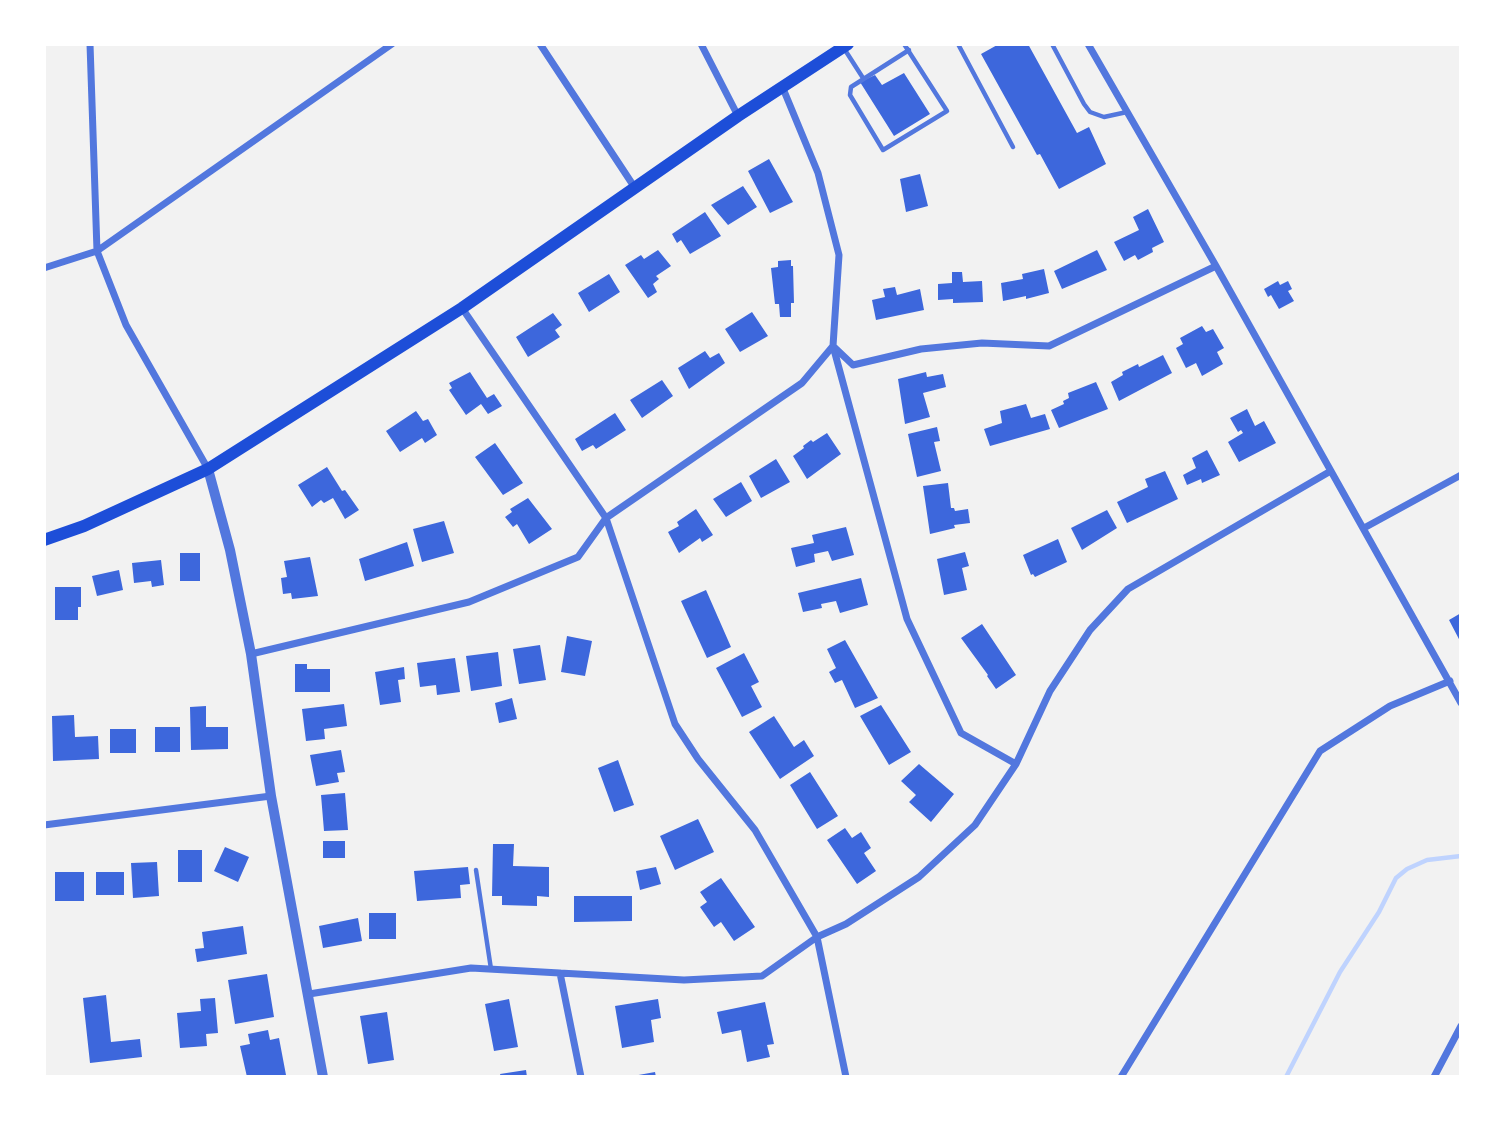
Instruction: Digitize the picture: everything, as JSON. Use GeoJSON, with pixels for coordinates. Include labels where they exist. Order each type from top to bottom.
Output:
{"type":"FeatureCollection","features":[{"type":"Feature","properties":{"kind":"main road"},"geometry":{"type":"LineString","coordinates":[[44,540],[84,526],[208,469],[462,308],[738,116],[846,45]]}},
{"type":"Feature","properties":{"kind":"street"},"geometry":{"type":"LineString","coordinates":[[90,44],[97,251],[126,325],[208,469],[230,550],[251,654],[271,796],[323,1077]]}},
{"type":"Feature","properties":{"kind":"street"},"geometry":{"type":"LineString","coordinates":[[44,268],[97,251],[391,44]]}},
{"type":"Feature","properties":{"kind":"street"},"geometry":{"type":"LineString","coordinates":[[540,44],[635,188]]}},
{"type":"Feature","properties":{"kind":"street"},"geometry":{"type":"LineString","coordinates":[[701,44],[738,116]]}},
{"type":"Feature","properties":{"kind":"street"},"geometry":{"type":"LineString","coordinates":[[1088,44],[1216,266],[1461,704]]}},
{"type":"Feature","properties":{"kind":"street"},"geometry":{"type":"LineString","coordinates":[[782,86],[818,173],[839,255],[833,346],[907,619],[961,733],[1016,764]]}},
{"type":"Feature","properties":{"kind":"street"},"geometry":{"type":"LineString","coordinates":[[833,346],[853,365],[933,348],[982,343],[1049,346],[1216,266]]}},
{"type":"Feature","properties":{"kind":"street"},"geometry":{"type":"LineString","coordinates":[[462,308],[606,518],[675,724],[698,759],[755,830],[817,937],[846,1077]]}},
{"type":"Feature","properties":{"kind":"street"},"geometry":{"type":"LineString","coordinates":[[251,654],[469,602],[578,557],[606,518],[802,383],[833,346]]}},
{"type":"Feature","properties":{"kind":"street"},"geometry":{"type":"LineString","coordinates":[[309,994],[471,968],[684,980],[762,976],[817,937],[846,925],[919,877],[975,825],[1016,764],[1050,691],[1090,630],[1128,589],[1329,471]]}},
{"type":"Feature","properties":{"kind":"street"},"geometry":{"type":"LineString","coordinates":[[1364,528],[1461,475]]}},
{"type":"Feature","properties":{"kind":"street"},"geometry":{"type":"LineString","coordinates":[[1121,1077],[1320,751],[1390,706],[1450,681]]}},
{"type":"Feature","properties":{"kind":"street"},"geometry":{"type":"LineString","coordinates":[[44,825],[271,796]]}},
{"type":"Feature","properties":{"kind":"street"},"geometry":{"type":"LineString","coordinates":[[560,973],[581,1077]]}},
{"type":"Feature","properties":{"kind":"street"},"geometry":{"type":"LineString","coordinates":[[1434,1077],[1461,1026]]}},
{"type":"Feature","properties":{"kind":"lane"},"geometry":{"type":"LineString","coordinates":[[904,44],[909,50],[947,111],[883,149],[850,95],[850,87],[909,50]]}},
{"type":"Feature","properties":{"kind":"lane"},"geometry":{"type":"LineString","coordinates":[[958,44],[1013,147]]}},
{"type":"Feature","properties":{"kind":"lane"},"geometry":{"type":"LineString","coordinates":[[1052,44],[1090,112],[1104,117],[1127,112]]}},
{"type":"Feature","properties":{"kind":"lane"},"geometry":{"type":"LineString","coordinates":[[846,45],[863,78]]}},
{"type":"Feature","properties":{"kind":"lane"},"geometry":{"type":"LineString","coordinates":[[475,870],[491,969]]}},
{"type":"Feature","properties":{"kind":"building"},"geometry":{"type":"Polygon","coordinates":[[[999,44],[1028,44],[1077,133],[1089,127],[1106,164],[1059,189],[981,54],[999,44]]]}},
{"type":"Feature","properties":{"kind":"building"},"geometry":{"type":"Polygon","coordinates":[[[904,73],[930,114],[894,136],[860,82],[875,75],[882,85],[904,73]]]}},
{"type":"Feature","properties":{"kind":"building"},"geometry":{"type":"Polygon","coordinates":[[[769,159],[793,202],[770,213],[748,171],[769,159]]]}},
{"type":"Feature","properties":{"kind":"building"},"geometry":{"type":"Polygon","coordinates":[[[920,174],[928,206],[906,212],[900,179],[920,174]]]}},
{"type":"Feature","properties":{"kind":"building"},"geometry":{"type":"Polygon","coordinates":[[[743,186],[757,207],[728,225],[711,205],[743,186]]]}},
{"type":"Feature","properties":{"kind":"building"},"geometry":{"type":"Polygon","coordinates":[[[1148,209],[1164,242],[1138,260],[1135,255],[1124,261],[1114,242],[1139,230],[1133,217],[1148,209]]]}},
{"type":"Feature","properties":{"kind":"building"},"geometry":{"type":"Polygon","coordinates":[[[705,212],[721,236],[690,254],[681,240],[677,243],[672,234],[705,212]]]}},
{"type":"Feature","properties":{"kind":"building"},"geometry":{"type":"Polygon","coordinates":[[[658,250],[671,266],[656,276],[659,279],[653,284],[657,292],[648,298],[625,265],[641,255],[644,259],[658,250]]]}},
{"type":"Feature","properties":{"kind":"building"},"geometry":{"type":"Polygon","coordinates":[[[1097,250],[1107,270],[1062,289],[1054,271],[1097,250]]]}},
{"type":"Feature","properties":{"kind":"building"},"geometry":{"type":"Polygon","coordinates":[[[791,260],[794,303],[791,303],[791,317],[780,317],[779,304],[775,304],[771,268],[778,267],[778,261],[791,260]]]}},
{"type":"Feature","properties":{"kind":"building"},"geometry":{"type":"Polygon","coordinates":[[[1044,269],[1049,293],[1003,301],[1001,283],[1023,279],[1022,274],[1044,269]]]}},
{"type":"Feature","properties":{"kind":"building"},"geometry":{"type":"Polygon","coordinates":[[[952,272],[962,272],[963,282],[982,281],[983,302],[953,303],[953,299],[938,300],[938,284],[952,283],[952,272]]]}},
{"type":"Feature","properties":{"kind":"building"},"geometry":{"type":"Polygon","coordinates":[[[609,274],[620,292],[589,312],[578,293],[609,274]]]}},
{"type":"Feature","properties":{"kind":"building"},"geometry":{"type":"Polygon","coordinates":[[[1278,281],[1280,285],[1288,281],[1292,289],[1288,291],[1294,301],[1279,309],[1264,289],[1278,281]]]}},
{"type":"Feature","properties":{"kind":"building"},"geometry":{"type":"Polygon","coordinates":[[[895,287],[897,295],[920,289],[924,310],[876,320],[872,300],[885,297],[883,289],[895,287]]]}},
{"type":"Feature","properties":{"kind":"building"},"geometry":{"type":"Polygon","coordinates":[[[752,312],[768,336],[740,352],[725,329],[752,312]]]}},
{"type":"Feature","properties":{"kind":"building"},"geometry":{"type":"Polygon","coordinates":[[[553,313],[562,325],[555,330],[560,337],[528,357],[516,337],[553,313]]]}},
{"type":"Feature","properties":{"kind":"building"},"geometry":{"type":"Polygon","coordinates":[[[1202,326],[1206,332],[1213,329],[1224,348],[1217,352],[1223,364],[1202,376],[1196,363],[1186,368],[1176,348],[1183,344],[1180,338],[1202,326]]]}},
{"type":"Feature","properties":{"kind":"building"},"geometry":{"type":"Polygon","coordinates":[[[705,351],[710,358],[719,353],[725,363],[689,389],[678,368],[705,351]]]}},
{"type":"Feature","properties":{"kind":"building"},"geometry":{"type":"Polygon","coordinates":[[[1163,355],[1172,373],[1119,401],[1111,382],[1123,375],[1122,372],[1163,355]]]}},
{"type":"Feature","properties":{"kind":"building"},"geometry":{"type":"Polygon","coordinates":[[[470,372],[487,398],[494,394],[502,406],[488,414],[481,404],[466,415],[449,390],[452,388],[449,383],[470,372]]]}},
{"type":"Feature","properties":{"kind":"building"},"geometry":{"type":"Polygon","coordinates":[[[926,372],[927,377],[943,374],[946,387],[923,393],[930,417],[905,424],[898,379],[926,372]]]}},
{"type":"Feature","properties":{"kind":"building"},"geometry":{"type":"Polygon","coordinates":[[[662,380],[673,396],[642,418],[630,400],[662,380]]]}},
{"type":"Feature","properties":{"kind":"building"},"geometry":{"type":"Polygon","coordinates":[[[1096,382],[1108,409],[1059,428],[1051,410],[1064,404],[1063,401],[1069,398],[1068,393],[1096,382]]]}},
{"type":"Feature","properties":{"kind":"building"},"geometry":{"type":"Polygon","coordinates":[[[1026,404],[1031,418],[1045,414],[1050,429],[990,446],[984,429],[1002,423],[1000,411],[1026,404]]]}},
{"type":"Feature","properties":{"kind":"building"},"geometry":{"type":"Polygon","coordinates":[[[1247,409],[1255,426],[1264,421],[1276,443],[1239,462],[1228,442],[1243,433],[1241,430],[1238,432],[1230,418],[1247,409]]]}},
{"type":"Feature","properties":{"kind":"building"},"geometry":{"type":"Polygon","coordinates":[[[416,411],[423,421],[428,419],[437,435],[425,443],[422,438],[400,452],[386,431],[416,411]]]}},
{"type":"Feature","properties":{"kind":"building"},"geometry":{"type":"Polygon","coordinates":[[[615,413],[626,430],[596,449],[593,445],[582,451],[575,439],[615,413]]]}},
{"type":"Feature","properties":{"kind":"building"},"geometry":{"type":"Polygon","coordinates":[[[937,427],[940,441],[934,442],[941,471],[917,477],[908,434],[937,427]]]}},
{"type":"Feature","properties":{"kind":"building"},"geometry":{"type":"Polygon","coordinates":[[[827,433],[841,454],[807,479],[793,456],[811,440],[813,442],[827,433]]]}},
{"type":"Feature","properties":{"kind":"building"},"geometry":{"type":"Polygon","coordinates":[[[495,443],[523,483],[503,495],[475,457],[495,443]]]}},
{"type":"Feature","properties":{"kind":"building"},"geometry":{"type":"Polygon","coordinates":[[[1207,450],[1220,475],[1202,483],[1201,479],[1187,485],[1183,475],[1196,468],[1192,458],[1207,450]]]}},
{"type":"Feature","properties":{"kind":"building"},"geometry":{"type":"Polygon","coordinates":[[[776,459],[790,482],[761,498],[749,476],[776,459]]]}},
{"type":"Feature","properties":{"kind":"building"},"geometry":{"type":"Polygon","coordinates":[[[327,467],[342,491],[345,490],[359,510],[345,519],[333,498],[324,503],[321,500],[312,507],[298,485],[327,467]]]}},
{"type":"Feature","properties":{"kind":"building"},"geometry":{"type":"Polygon","coordinates":[[[1165,471],[1178,499],[1127,523],[1117,502],[1148,487],[1145,479],[1165,471]]]}},
{"type":"Feature","properties":{"kind":"building"},"geometry":{"type":"Polygon","coordinates":[[[741,482],[752,501],[726,517],[713,499],[741,482]]]}},
{"type":"Feature","properties":{"kind":"building"},"geometry":{"type":"Polygon","coordinates":[[[948,483],[951,508],[955,511],[968,509],[970,523],[954,525],[955,528],[930,534],[923,486],[948,483]]]}},
{"type":"Feature","properties":{"kind":"building"},"geometry":{"type":"Polygon","coordinates":[[[528,498],[552,529],[529,544],[517,524],[513,527],[505,517],[512,512],[510,509],[528,498]]]}},
{"type":"Feature","properties":{"kind":"building"},"geometry":{"type":"Polygon","coordinates":[[[696,509],[713,535],[702,542],[700,538],[679,553],[668,532],[679,526],[677,522],[696,509]]]}},
{"type":"Feature","properties":{"kind":"building"},"geometry":{"type":"Polygon","coordinates":[[[1107,510],[1117,528],[1082,550],[1071,528],[1107,510]]]}},
{"type":"Feature","properties":{"kind":"building"},"geometry":{"type":"Polygon","coordinates":[[[444,521],[454,553],[422,562],[413,529],[444,521]]]}},
{"type":"Feature","properties":{"kind":"building"},"geometry":{"type":"Polygon","coordinates":[[[846,527],[854,555],[832,561],[828,551],[814,554],[815,562],[796,567],[791,548],[814,543],[812,535],[846,527]]]}},
{"type":"Feature","properties":{"kind":"building"},"geometry":{"type":"Polygon","coordinates":[[[1058,539],[1067,562],[1035,577],[1031,575],[1023,555],[1058,539]]]}},
{"type":"Feature","properties":{"kind":"building"},"geometry":{"type":"Polygon","coordinates":[[[407,542],[414,566],[365,581],[359,559],[407,542]]]}},
{"type":"Feature","properties":{"kind":"building"},"geometry":{"type":"Polygon","coordinates":[[[965,552],[969,566],[962,568],[967,590],[944,595],[937,559],[965,552]]]}},
{"type":"Feature","properties":{"kind":"building"},"geometry":{"type":"Polygon","coordinates":[[[180,553],[200,553],[200,581],[180,581],[180,553]]]}},
{"type":"Feature","properties":{"kind":"building"},"geometry":{"type":"Polygon","coordinates":[[[310,557],[318,596],[292,599],[291,593],[283,594],[281,578],[287,577],[284,561],[310,557]]]}},
{"type":"Feature","properties":{"kind":"building"},"geometry":{"type":"Polygon","coordinates":[[[161,560],[164,585],[152,587],[151,581],[134,583],[132,563],[161,560]]]}},
{"type":"Feature","properties":{"kind":"building"},"geometry":{"type":"Polygon","coordinates":[[[119,570],[123,590],[97,596],[92,576],[119,570]]]}},
{"type":"Feature","properties":{"kind":"building"},"geometry":{"type":"Polygon","coordinates":[[[861,578],[868,605],[840,613],[836,601],[821,604],[822,608],[803,612],[798,593],[861,578]]]}},
{"type":"Feature","properties":{"kind":"building"},"geometry":{"type":"Polygon","coordinates":[[[55,587],[81,587],[78,620],[55,620],[55,587]]]}},
{"type":"Feature","properties":{"kind":"building"},"geometry":{"type":"Polygon","coordinates":[[[706,590],[731,647],[707,658],[681,601],[706,590]]]}},
{"type":"Feature","properties":{"kind":"building"},"geometry":{"type":"Polygon","coordinates":[[[1461,613],[1461,643],[1449,620],[1461,613]]]}},
{"type":"Feature","properties":{"kind":"building"},"geometry":{"type":"Polygon","coordinates":[[[982,624],[1016,675],[996,689],[961,638],[982,624]]]}},
{"type":"Feature","properties":{"kind":"building"},"geometry":{"type":"Polygon","coordinates":[[[567,636],[592,641],[585,676],[561,672],[567,636]]]}},
{"type":"Feature","properties":{"kind":"building"},"geometry":{"type":"Polygon","coordinates":[[[845,640],[878,698],[855,708],[842,680],[835,683],[829,672],[836,668],[827,649],[845,640]]]}},
{"type":"Feature","properties":{"kind":"building"},"geometry":{"type":"Polygon","coordinates":[[[540,645],[546,680],[519,684],[513,649],[540,645]]]}},
{"type":"Feature","properties":{"kind":"building"},"geometry":{"type":"Polygon","coordinates":[[[498,652],[502,686],[471,691],[466,656],[498,652]]]}},
{"type":"Feature","properties":{"kind":"building"},"geometry":{"type":"Polygon","coordinates":[[[744,653],[759,682],[751,686],[762,707],[742,717],[716,668],[744,653]]]}},
{"type":"Feature","properties":{"kind":"building"},"geometry":{"type":"Polygon","coordinates":[[[455,658],[460,692],[437,695],[436,685],[420,687],[417,663],[455,658]]]}},
{"type":"Feature","properties":{"kind":"building"},"geometry":{"type":"Polygon","coordinates":[[[295,664],[307,664],[307,669],[330,669],[330,692],[295,692],[295,664]]]}},
{"type":"Feature","properties":{"kind":"building"},"geometry":{"type":"Polygon","coordinates":[[[404,667],[405,679],[398,680],[401,702],[380,705],[375,672],[404,667]]]}},
{"type":"Feature","properties":{"kind":"building"},"geometry":{"type":"Polygon","coordinates":[[[512,698],[517,719],[499,723],[495,703],[512,698]]]}},
{"type":"Feature","properties":{"kind":"building"},"geometry":{"type":"Polygon","coordinates":[[[344,704],[347,726],[324,729],[325,739],[306,741],[302,709],[344,704]]]}},
{"type":"Feature","properties":{"kind":"building"},"geometry":{"type":"Polygon","coordinates":[[[881,705],[911,752],[889,765],[860,716],[881,705]]]}},
{"type":"Feature","properties":{"kind":"building"},"geometry":{"type":"Polygon","coordinates":[[[206,706],[206,727],[228,727],[228,749],[191,750],[190,707],[206,706]]]}},
{"type":"Feature","properties":{"kind":"building"},"geometry":{"type":"Polygon","coordinates":[[[74,715],[75,737],[98,736],[99,759],[53,761],[52,716],[74,715]]]}},
{"type":"Feature","properties":{"kind":"building"},"geometry":{"type":"Polygon","coordinates":[[[774,716],[794,747],[804,740],[814,756],[780,779],[749,732],[774,716]]]}},
{"type":"Feature","properties":{"kind":"building"},"geometry":{"type":"Polygon","coordinates":[[[155,727],[180,727],[180,752],[155,752],[155,727]]]}},
{"type":"Feature","properties":{"kind":"building"},"geometry":{"type":"Polygon","coordinates":[[[110,729],[136,729],[136,753],[110,753],[110,729]]]}},
{"type":"Feature","properties":{"kind":"building"},"geometry":{"type":"Polygon","coordinates":[[[341,750],[345,772],[337,773],[339,782],[316,786],[310,755],[341,750]]]}},
{"type":"Feature","properties":{"kind":"building"},"geometry":{"type":"Polygon","coordinates":[[[618,760],[634,805],[614,812],[598,768],[618,760]]]}},
{"type":"Feature","properties":{"kind":"building"},"geometry":{"type":"Polygon","coordinates":[[[919,764],[954,794],[931,822],[909,802],[916,795],[901,781],[919,764]]]}},
{"type":"Feature","properties":{"kind":"building"},"geometry":{"type":"Polygon","coordinates":[[[810,772],[838,816],[817,829],[790,785],[810,772]]]}},
{"type":"Feature","properties":{"kind":"building"},"geometry":{"type":"Polygon","coordinates":[[[345,793],[348,830],[324,831],[321,795],[345,793]]]}},
{"type":"Feature","properties":{"kind":"building"},"geometry":{"type":"Polygon","coordinates":[[[698,819],[714,852],[675,870],[660,836],[698,819]]]}},
{"type":"Feature","properties":{"kind":"building"},"geometry":{"type":"Polygon","coordinates":[[[845,828],[852,838],[861,832],[871,848],[864,853],[876,871],[857,884],[827,840],[845,828]]]}},
{"type":"Feature","properties":{"kind":"building"},"geometry":{"type":"Polygon","coordinates":[[[323,841],[345,841],[345,858],[323,858],[323,841]]]}},
{"type":"Feature","properties":{"kind":"building"},"geometry":{"type":"Polygon","coordinates":[[[493,844],[514,844],[513,866],[549,867],[549,897],[537,896],[537,906],[502,905],[502,896],[492,896],[493,844]]]}},
{"type":"Feature","properties":{"kind":"building"},"geometry":{"type":"Polygon","coordinates":[[[225,847],[249,857],[238,882],[214,871],[225,847]]]}},
{"type":"Feature","properties":{"kind":"building"},"geometry":{"type":"Polygon","coordinates":[[[178,850],[202,850],[202,882],[178,882],[178,850]]]}},
{"type":"Feature","properties":{"kind":"building"},"geometry":{"type":"Polygon","coordinates":[[[157,862],[159,896],[133,898],[131,863],[157,862]]]}},
{"type":"Feature","properties":{"kind":"building"},"geometry":{"type":"Polygon","coordinates":[[[468,867],[470,884],[460,885],[461,898],[417,901],[414,871],[468,867]]]}},
{"type":"Feature","properties":{"kind":"building"},"geometry":{"type":"Polygon","coordinates":[[[656,867],[661,884],[640,890],[636,871],[656,867]]]}},
{"type":"Feature","properties":{"kind":"building"},"geometry":{"type":"Polygon","coordinates":[[[55,872],[84,872],[84,901],[55,901],[55,872]]]}},
{"type":"Feature","properties":{"kind":"building"},"geometry":{"type":"Polygon","coordinates":[[[96,872],[124,872],[124,895],[96,895],[96,872]]]}},
{"type":"Feature","properties":{"kind":"building"},"geometry":{"type":"Polygon","coordinates":[[[721,878],[755,927],[734,941],[721,922],[714,927],[700,907],[707,902],[700,892],[721,878]]]}},
{"type":"Feature","properties":{"kind":"building"},"geometry":{"type":"Polygon","coordinates":[[[574,896],[632,896],[632,921],[574,922],[574,896]]]}},
{"type":"Feature","properties":{"kind":"building"},"geometry":{"type":"Polygon","coordinates":[[[369,913],[396,913],[396,939],[369,939],[369,913]]]}},
{"type":"Feature","properties":{"kind":"building"},"geometry":{"type":"Polygon","coordinates":[[[358,918],[362,941],[323,948],[319,926],[358,918]]]}},
{"type":"Feature","properties":{"kind":"building"},"geometry":{"type":"Polygon","coordinates":[[[243,926],[247,954],[197,962],[195,949],[204,948],[202,932],[243,926]]]}},
{"type":"Feature","properties":{"kind":"building"},"geometry":{"type":"Polygon","coordinates":[[[267,974],[274,1017],[235,1024],[228,980],[267,974]]]}},
{"type":"Feature","properties":{"kind":"building"},"geometry":{"type":"Polygon","coordinates":[[[106,995],[111,1042],[140,1039],[142,1057],[90,1063],[83,998],[106,995]]]}},
{"type":"Feature","properties":{"kind":"building"},"geometry":{"type":"Polygon","coordinates":[[[215,998],[218,1033],[206,1034],[207,1046],[180,1048],[177,1013],[201,1011],[200,999],[215,998]]]}},
{"type":"Feature","properties":{"kind":"building"},"geometry":{"type":"Polygon","coordinates":[[[509,999],[518,1047],[494,1051],[485,1004],[509,999]]]}},
{"type":"Feature","properties":{"kind":"building"},"geometry":{"type":"Polygon","coordinates":[[[658,999],[661,1018],[651,1020],[654,1042],[622,1048],[615,1006],[658,999]]]}},
{"type":"Feature","properties":{"kind":"building"},"geometry":{"type":"Polygon","coordinates":[[[765,1002],[774,1044],[767,1045],[770,1057],[747,1062],[741,1030],[722,1034],[717,1012],[765,1002]]]}},
{"type":"Feature","properties":{"kind":"building"},"geometry":{"type":"Polygon","coordinates":[[[387,1012],[394,1060],[368,1064],[360,1016],[387,1012]]]}},
{"type":"Feature","properties":{"kind":"building"},"geometry":{"type":"Polygon","coordinates":[[[268,1030],[270,1040],[279,1038],[286,1075],[247,1077],[240,1046],[250,1044],[248,1034],[268,1030]]]}},
{"type":"Feature","properties":{"kind":"building"},"geometry":{"type":"Polygon","coordinates":[[[526,1070],[527,1077],[501,1077],[500,1074],[526,1070]]]}},
{"type":"Feature","properties":{"kind":"building"},"geometry":{"type":"Polygon","coordinates":[[[655,1072],[656,1077],[633,1076],[655,1072]]]}},
{"type":"Feature","properties":{"kind":"waterway"},"geometry":{"type":"LineString","coordinates":[[1286,1077],[1340,972],[1379,912],[1396,878],[1407,869],[1427,860],[1461,856]]}}]}
